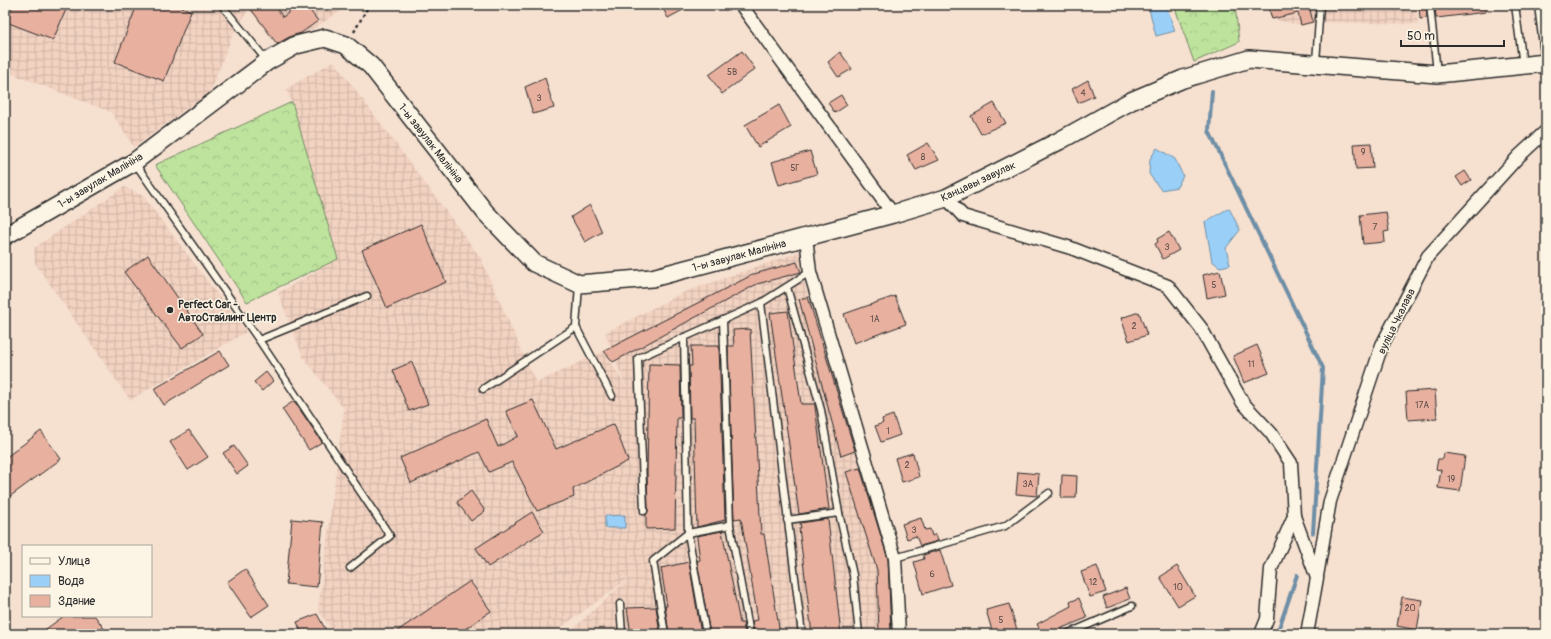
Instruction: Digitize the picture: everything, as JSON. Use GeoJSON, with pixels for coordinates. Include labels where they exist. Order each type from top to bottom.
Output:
{"type":"FeatureCollection","features":[{"type":"Feature","properties":{"kind":"street"},"geometry":{"type":"LineString","coordinates":[[741,5],[893,214]]}},
{"type":"Feature","properties":{"kind":"street","name":"1-ы завулак Малініна"},"geometry":{"type":"LineString","coordinates":[[6,232],[134,162],[268,62],[296,45],[325,38],[346,45],[371,66],[485,212],[534,262],[579,284],[652,278],[893,214]]}},
{"type":"Feature","properties":{"kind":"street","name":"Канцавы завулак"},"geometry":{"type":"LineString","coordinates":[[893,214],[946,198],[1060,141],[1131,101],[1183,79],[1249,59],[1437,74],[1546,63]]}},
{"type":"Feature","properties":{"kind":"street","name":"вуліца Чкалава"},"geometry":{"type":"LineString","coordinates":[[1307,634],[1330,501],[1382,345],[1428,256],[1518,157],[1546,131]]}},
{"type":"Feature","properties":{"kind":"street"},"geometry":{"type":"LineString","coordinates":[[946,198],[963,216],[1071,248],[1168,286],[1201,328],[1243,403],[1271,432],[1291,464],[1294,516],[1317,578]]}},
{"type":"Feature","properties":{"kind":"street"},"geometry":{"type":"LineString","coordinates":[[806,237],[810,272],[895,558],[899,634]]}},
{"type":"Feature","properties":{"kind":"street"},"geometry":{"type":"LineString","coordinates":[[1261,634],[1267,619],[1271,569],[1294,516]]}},
{"type":"Feature","properties":{"kind":"lane"},"geometry":{"type":"LineString","coordinates":[[1316,64],[1320,5]]}},
{"type":"Feature","properties":{"kind":"lane"},"geometry":{"type":"LineString","coordinates":[[1430,5],[1437,74]]}},
{"type":"Feature","properties":{"kind":"lane"},"geometry":{"type":"LineString","coordinates":[[1516,5],[1523,66]]}},
{"type":"Feature","properties":{"kind":"lane"},"geometry":{"type":"LineString","coordinates":[[1538,5],[1546,63]]}},
{"type":"Feature","properties":{"kind":"lane"},"geometry":{"type":"LineString","coordinates":[[224,8],[268,62]]}},
{"type":"Feature","properties":{"kind":"lane"},"geometry":{"type":"LineString","coordinates":[[134,162],[259,340],[390,536],[350,568]]}},
{"type":"Feature","properties":{"kind":"lane"},"geometry":{"type":"LineString","coordinates":[[644,511],[638,358],[762,304],[810,272]]}},
{"type":"Feature","properties":{"kind":"lane"},"geometry":{"type":"LineString","coordinates":[[579,284],[576,327],[612,396]]}},
{"type":"Feature","properties":{"kind":"lane"},"geometry":{"type":"LineString","coordinates":[[787,287],[822,410],[839,513],[853,574],[859,634]]}},
{"type":"Feature","properties":{"kind":"lane"},"geometry":{"type":"LineString","coordinates":[[259,340],[367,296]]}},
{"type":"Feature","properties":{"kind":"lane"},"geometry":{"type":"LineString","coordinates":[[762,304],[802,634]]}},
{"type":"Feature","properties":{"kind":"lane"},"geometry":{"type":"LineString","coordinates":[[723,320],[730,525],[750,634]]}},
{"type":"Feature","properties":{"kind":"lane"},"geometry":{"type":"LineString","coordinates":[[483,389],[576,327]]}},
{"type":"Feature","properties":{"kind":"lane"},"geometry":{"type":"LineString","coordinates":[[684,337],[688,532],[706,634]]}},
{"type":"Feature","properties":{"kind":"lane"},"geometry":{"type":"LineString","coordinates":[[895,558],[1005,526],[1049,493]]}},
{"type":"Feature","properties":{"kind":"lane"},"geometry":{"type":"LineString","coordinates":[[787,520],[839,513]]}},
{"type":"Feature","properties":{"kind":"lane"},"geometry":{"type":"LineString","coordinates":[[665,634],[653,561],[688,532],[730,525]]}},
{"type":"Feature","properties":{"kind":"lane"},"geometry":{"type":"LineString","coordinates":[[620,604],[622,634]]}},
{"type":"Feature","properties":{"kind":"lane"},"geometry":{"type":"LineString","coordinates":[[1067,634],[1132,606]]}},
{"type":"Feature","properties":{"kind":"path"},"geometry":{"type":"LineString","coordinates":[[346,45],[369,5]]}},
{"type":"Feature","properties":{"kind":"shaded area"},"geometry":{"type":"Polygon","coordinates":[[[5,5],[350,5],[281,49],[249,9],[232,36],[210,92],[134,147],[111,112],[5,71],[5,5]]]}},
{"type":"Feature","properties":{"kind":"shaded area"},"geometry":{"type":"Polygon","coordinates":[[[1268,5],[1416,5],[1418,24],[1313,22],[1301,25],[1272,19],[1268,5]]]}},
{"type":"Feature","properties":{"kind":"shaded area"},"geometry":{"type":"Polygon","coordinates":[[[334,61],[480,257],[536,383],[604,351],[625,385],[605,333],[682,293],[802,251],[804,283],[890,566],[891,634],[567,634],[632,576],[552,634],[335,634],[318,610],[344,409],[303,357],[278,293],[338,259],[292,102],[286,89],[334,61]]]}},
{"type":"Feature","properties":{"kind":"shaded area"},"geometry":{"type":"Polygon","coordinates":[[[124,187],[143,196],[246,332],[130,400],[35,263],[34,248],[124,187]]]}},
{"type":"Feature","properties":{"kind":"green space"},"geometry":{"type":"Polygon","coordinates":[[[1174,5],[1235,5],[1239,42],[1194,62],[1174,5]]]}},
{"type":"Feature","properties":{"kind":"green space"},"geometry":{"type":"Polygon","coordinates":[[[292,102],[338,259],[247,302],[155,165],[292,102]]]}},
{"type":"Feature","properties":{"kind":"water"},"geometry":{"type":"Polygon","coordinates":[[[1148,5],[1166,5],[1175,31],[1156,36],[1148,5]]]}},
{"type":"Feature","properties":{"kind":"water"},"geometry":{"type":"Polygon","coordinates":[[[1157,148],[1175,159],[1183,176],[1177,187],[1161,190],[1149,174],[1150,159],[1157,148]]]}},
{"type":"Feature","properties":{"kind":"water"},"geometry":{"type":"Polygon","coordinates":[[[1229,208],[1240,230],[1226,248],[1230,265],[1220,267],[1212,261],[1205,222],[1229,208]]]}},
{"type":"Feature","properties":{"kind":"water"},"geometry":{"type":"Polygon","coordinates":[[[625,515],[625,528],[605,528],[605,516],[625,515]]]}},
{"type":"Feature","properties":{"kind":"building"},"geometry":{"type":"Polygon","coordinates":[[[13,5],[68,5],[53,40],[6,22],[13,5]]]}},
{"type":"Feature","properties":{"kind":"building"},"geometry":{"type":"Polygon","coordinates":[[[137,5],[177,5],[191,11],[164,81],[115,62],[137,5]]]}},
{"type":"Feature","properties":{"kind":"building"},"geometry":{"type":"Polygon","coordinates":[[[248,5],[274,5],[283,17],[298,5],[306,5],[318,21],[301,33],[291,36],[277,44],[248,5]]]}},
{"type":"Feature","properties":{"kind":"building"},"geometry":{"type":"Polygon","coordinates":[[[661,5],[692,5],[668,18],[661,5]]]}},
{"type":"Feature","properties":{"kind":"building"},"geometry":{"type":"Polygon","coordinates":[[[1268,5],[1312,5],[1313,9],[1310,10],[1313,22],[1301,25],[1298,13],[1272,19],[1268,5]]]}},
{"type":"Feature","properties":{"kind":"building"},"geometry":{"type":"Polygon","coordinates":[[[1419,5],[1426,5],[1427,18],[1420,19],[1419,5]]]}},
{"type":"Feature","properties":{"kind":"building"},"geometry":{"type":"Polygon","coordinates":[[[1435,5],[1486,5],[1486,12],[1436,18],[1435,5]]]}},
{"type":"Feature","properties":{"kind":"building"},"geometry":{"type":"Polygon","coordinates":[[[742,51],[755,69],[722,94],[709,75],[742,51]]]}},
{"type":"Feature","properties":{"kind":"building"},"geometry":{"type":"Polygon","coordinates":[[[840,52],[852,69],[838,77],[828,62],[840,52]]]}},
{"type":"Feature","properties":{"kind":"building"},"geometry":{"type":"Polygon","coordinates":[[[545,78],[554,108],[533,114],[525,87],[545,78]]]}},
{"type":"Feature","properties":{"kind":"building"},"geometry":{"type":"Polygon","coordinates":[[[1088,80],[1094,96],[1078,103],[1072,89],[1088,80]]]}},
{"type":"Feature","properties":{"kind":"building"},"geometry":{"type":"Polygon","coordinates":[[[841,95],[847,105],[835,113],[828,103],[841,95]]]}},
{"type":"Feature","properties":{"kind":"building"},"geometry":{"type":"Polygon","coordinates":[[[994,103],[1006,123],[981,134],[971,116],[994,103]]]}},
{"type":"Feature","properties":{"kind":"building"},"geometry":{"type":"Polygon","coordinates":[[[779,105],[791,127],[758,147],[745,125],[779,105]]]}},
{"type":"Feature","properties":{"kind":"building"},"geometry":{"type":"Polygon","coordinates":[[[928,143],[939,160],[916,170],[907,155],[928,143]]]}},
{"type":"Feature","properties":{"kind":"building"},"geometry":{"type":"Polygon","coordinates":[[[1371,143],[1373,168],[1356,169],[1354,144],[1371,143]]]}},
{"type":"Feature","properties":{"kind":"building"},"geometry":{"type":"Polygon","coordinates":[[[810,151],[817,174],[779,185],[772,162],[810,151]]]}},
{"type":"Feature","properties":{"kind":"building"},"geometry":{"type":"Polygon","coordinates":[[[1465,171],[1471,180],[1462,186],[1456,177],[1465,171]]]}},
{"type":"Feature","properties":{"kind":"building"},"geometry":{"type":"Polygon","coordinates":[[[590,205],[602,232],[585,242],[571,217],[590,205]]]}},
{"type":"Feature","properties":{"kind":"building"},"geometry":{"type":"Polygon","coordinates":[[[1386,212],[1389,231],[1384,232],[1385,242],[1363,244],[1360,215],[1386,212]]]}},
{"type":"Feature","properties":{"kind":"building"},"geometry":{"type":"Polygon","coordinates":[[[421,224],[446,282],[387,308],[362,250],[421,224]]]}},
{"type":"Feature","properties":{"kind":"building"},"geometry":{"type":"Polygon","coordinates":[[[1169,232],[1179,250],[1163,259],[1155,244],[1158,242],[1157,239],[1169,232]]]}},
{"type":"Feature","properties":{"kind":"building"},"geometry":{"type":"Polygon","coordinates":[[[148,255],[203,334],[182,348],[124,272],[148,255]]]}},
{"type":"Feature","properties":{"kind":"building"},"geometry":{"type":"Polygon","coordinates":[[[797,262],[801,272],[757,284],[613,362],[604,351],[754,274],[797,262]]]}},
{"type":"Feature","properties":{"kind":"building"},"geometry":{"type":"Polygon","coordinates":[[[1220,271],[1225,294],[1207,298],[1203,275],[1220,271]]]}},
{"type":"Feature","properties":{"kind":"building"},"geometry":{"type":"Polygon","coordinates":[[[895,296],[906,324],[854,343],[844,314],[895,296]]]}},
{"type":"Feature","properties":{"kind":"building"},"geometry":{"type":"Polygon","coordinates":[[[808,297],[855,451],[841,456],[799,299],[808,297]]]}},
{"type":"Feature","properties":{"kind":"building"},"geometry":{"type":"Polygon","coordinates":[[[788,311],[801,404],[815,404],[829,509],[799,514],[770,313],[788,311]]]}},
{"type":"Feature","properties":{"kind":"building"},"geometry":{"type":"Polygon","coordinates":[[[1139,312],[1147,335],[1129,341],[1121,318],[1139,312]]]}},
{"type":"Feature","properties":{"kind":"building"},"geometry":{"type":"Polygon","coordinates":[[[750,329],[761,534],[764,534],[780,634],[754,634],[752,621],[758,620],[741,518],[734,519],[728,346],[734,346],[733,330],[750,329]]]}},
{"type":"Feature","properties":{"kind":"building"},"geometry":{"type":"Polygon","coordinates":[[[1257,345],[1269,373],[1244,383],[1233,356],[1257,345]]]}},
{"type":"Feature","properties":{"kind":"building"},"geometry":{"type":"Polygon","coordinates":[[[691,346],[719,346],[725,520],[697,527],[694,418],[690,418],[689,366],[692,366],[691,346]]]}},
{"type":"Feature","properties":{"kind":"building"},"geometry":{"type":"Polygon","coordinates":[[[220,351],[229,365],[164,405],[154,389],[220,351]]]}},
{"type":"Feature","properties":{"kind":"building"},"geometry":{"type":"Polygon","coordinates":[[[412,362],[428,404],[409,411],[393,370],[412,362]]]}},
{"type":"Feature","properties":{"kind":"building"},"geometry":{"type":"Polygon","coordinates":[[[649,364],[680,365],[681,418],[677,418],[675,528],[646,529],[646,515],[648,511],[647,474],[649,364]]]}},
{"type":"Feature","properties":{"kind":"building"},"geometry":{"type":"Polygon","coordinates":[[[266,372],[273,381],[262,391],[254,382],[266,372]]]}},
{"type":"Feature","properties":{"kind":"building"},"geometry":{"type":"Polygon","coordinates":[[[1435,390],[1437,418],[1408,420],[1406,392],[1435,390]]]}},
{"type":"Feature","properties":{"kind":"building"},"geometry":{"type":"Polygon","coordinates":[[[533,400],[556,449],[614,424],[628,461],[573,489],[574,497],[537,511],[512,462],[489,472],[479,452],[411,483],[400,458],[486,419],[498,447],[518,436],[506,411],[533,400]]]}},
{"type":"Feature","properties":{"kind":"building"},"geometry":{"type":"Polygon","coordinates":[[[294,401],[322,442],[309,450],[282,409],[294,401]]]}},
{"type":"Feature","properties":{"kind":"building"},"geometry":{"type":"Polygon","coordinates":[[[893,415],[900,435],[881,442],[875,426],[883,423],[882,419],[893,415]]]}},
{"type":"Feature","properties":{"kind":"building"},"geometry":{"type":"Polygon","coordinates":[[[189,430],[208,457],[188,470],[170,442],[189,430]]]}},
{"type":"Feature","properties":{"kind":"building"},"geometry":{"type":"Polygon","coordinates":[[[41,431],[61,459],[5,500],[5,458],[41,431]]]}},
{"type":"Feature","properties":{"kind":"building"},"geometry":{"type":"Polygon","coordinates":[[[234,446],[248,466],[237,474],[223,453],[234,446]]]}},
{"type":"Feature","properties":{"kind":"building"},"geometry":{"type":"Polygon","coordinates":[[[913,453],[919,477],[902,482],[895,458],[913,453]]]}},
{"type":"Feature","properties":{"kind":"building"},"geometry":{"type":"Polygon","coordinates":[[[1444,453],[1465,456],[1460,491],[1438,488],[1441,470],[1436,469],[1438,459],[1443,459],[1444,453]]]}},
{"type":"Feature","properties":{"kind":"building"},"geometry":{"type":"Polygon","coordinates":[[[860,468],[888,559],[891,634],[879,634],[877,570],[846,472],[860,468]]]}},
{"type":"Feature","properties":{"kind":"building"},"geometry":{"type":"Polygon","coordinates":[[[1018,472],[1039,474],[1037,496],[1016,494],[1018,472]]]}},
{"type":"Feature","properties":{"kind":"building"},"geometry":{"type":"Polygon","coordinates":[[[1062,475],[1077,476],[1076,498],[1061,498],[1062,475]]]}},
{"type":"Feature","properties":{"kind":"building"},"geometry":{"type":"Polygon","coordinates":[[[471,491],[485,511],[471,521],[457,502],[471,491]]]}},
{"type":"Feature","properties":{"kind":"building"},"geometry":{"type":"Polygon","coordinates":[[[532,512],[544,531],[488,567],[476,548],[532,512]]]}},
{"type":"Feature","properties":{"kind":"building"},"geometry":{"type":"Polygon","coordinates":[[[921,518],[925,530],[930,529],[932,536],[936,534],[938,541],[920,546],[916,536],[907,539],[902,524],[921,518]]]}},
{"type":"Feature","properties":{"kind":"building"},"geometry":{"type":"Polygon","coordinates":[[[292,519],[323,522],[317,587],[286,584],[292,519]]]}},
{"type":"Feature","properties":{"kind":"building"},"geometry":{"type":"Polygon","coordinates":[[[828,519],[841,634],[812,634],[799,528],[801,528],[800,523],[828,519]]]}},
{"type":"Feature","properties":{"kind":"building"},"geometry":{"type":"Polygon","coordinates":[[[722,531],[740,623],[743,623],[745,634],[710,634],[697,561],[700,560],[697,536],[722,531]]]}},
{"type":"Feature","properties":{"kind":"building"},"geometry":{"type":"Polygon","coordinates":[[[940,550],[951,585],[923,594],[914,562],[924,559],[923,555],[940,550]]]}},
{"type":"Feature","properties":{"kind":"building"},"geometry":{"type":"Polygon","coordinates":[[[689,562],[701,634],[669,634],[665,606],[667,606],[661,568],[689,562]]]}},
{"type":"Feature","properties":{"kind":"building"},"geometry":{"type":"Polygon","coordinates":[[[1097,566],[1106,592],[1090,597],[1081,572],[1097,566]]]}},
{"type":"Feature","properties":{"kind":"building"},"geometry":{"type":"Polygon","coordinates":[[[1177,566],[1195,596],[1178,606],[1160,577],[1177,566]]]}},
{"type":"Feature","properties":{"kind":"building"},"geometry":{"type":"Polygon","coordinates":[[[245,569],[269,605],[251,617],[227,582],[245,569]]]}},
{"type":"Feature","properties":{"kind":"building"},"geometry":{"type":"Polygon","coordinates":[[[470,581],[491,611],[458,634],[393,634],[470,581]]]}},
{"type":"Feature","properties":{"kind":"building"},"geometry":{"type":"Polygon","coordinates":[[[1126,588],[1130,599],[1107,608],[1103,597],[1126,588]]]}},
{"type":"Feature","properties":{"kind":"building"},"geometry":{"type":"Polygon","coordinates":[[[1402,597],[1422,600],[1417,630],[1397,626],[1402,597]]]}},
{"type":"Feature","properties":{"kind":"building"},"geometry":{"type":"Polygon","coordinates":[[[1079,598],[1087,618],[1062,628],[1064,631],[1063,634],[1042,634],[1037,624],[1071,606],[1070,602],[1079,598]]]}},
{"type":"Feature","properties":{"kind":"building"},"geometry":{"type":"Polygon","coordinates":[[[1009,604],[1017,630],[1004,634],[993,634],[986,610],[1009,604]]]}},
{"type":"Feature","properties":{"kind":"building"},"geometry":{"type":"Polygon","coordinates":[[[656,607],[660,634],[631,634],[627,608],[656,607]]]}},
{"type":"Feature","properties":{"kind":"building"},"geometry":{"type":"Polygon","coordinates":[[[317,614],[328,634],[302,634],[297,622],[317,614]]]}},
{"type":"Feature","properties":{"kind":"building"},"geometry":{"type":"Polygon","coordinates":[[[63,617],[96,617],[105,630],[99,634],[39,634],[63,617]]]}},
{"type":"Feature","properties":{"kind":"waterway"},"geometry":{"type":"LineString","coordinates":[[1212,91],[1209,131],[1323,368],[1313,533]]}},
{"type":"Feature","properties":{"kind":"waterway"},"geometry":{"type":"LineString","coordinates":[[1277,634],[1297,575]]}},
{"type":"Feature","properties":{"kind":"place","name":"Perfect Car - АвтоСтайлинг Центр"},"geometry":{"type":"Point","coordinates":[170,310]}}]}
